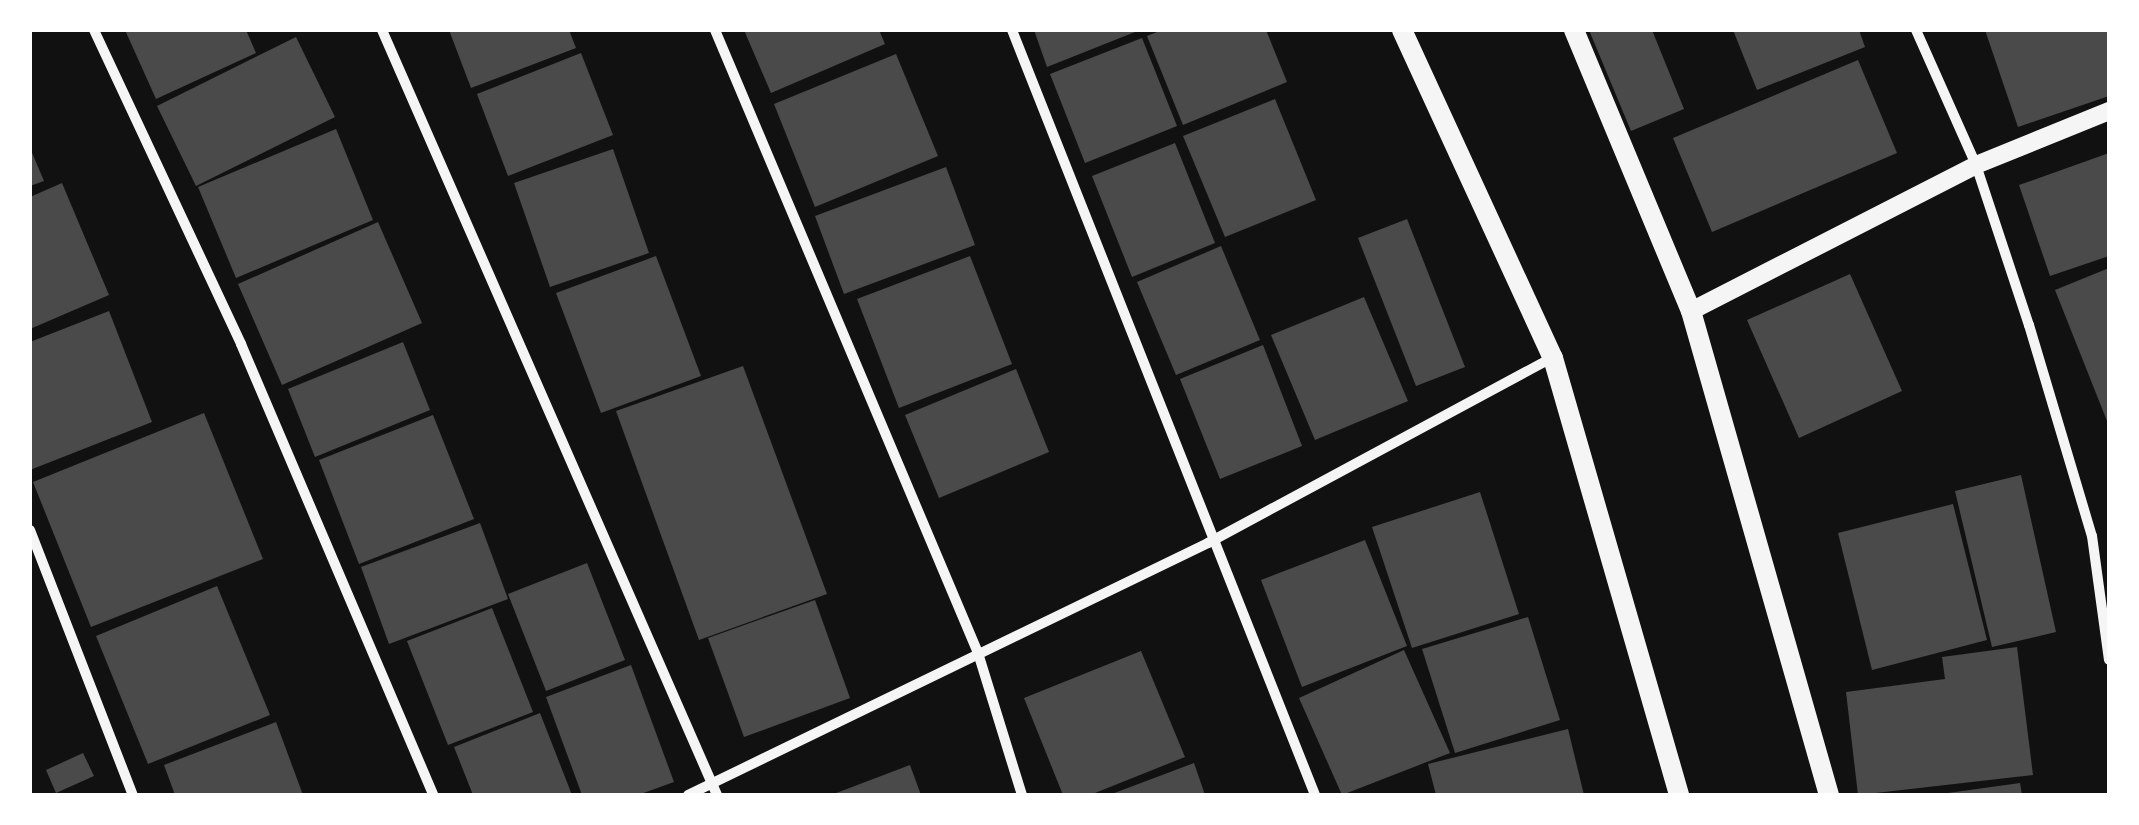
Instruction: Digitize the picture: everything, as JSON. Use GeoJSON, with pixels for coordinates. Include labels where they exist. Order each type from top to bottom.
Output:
{"type":"FeatureCollection","features":[{"type":"Feature","properties":{"kind":"main road"},"geometry":{"type":"LineString","coordinates":[[1402,30],[1553,358],[1679,795]]}},
{"type":"Feature","properties":{"kind":"main road"},"geometry":{"type":"LineString","coordinates":[[1574,30],[1691,311],[1829,795]]}},
{"type":"Feature","properties":{"kind":"street"},"geometry":{"type":"LineString","coordinates":[[94,30],[242,344],[433,795]]}},
{"type":"Feature","properties":{"kind":"street"},"geometry":{"type":"LineString","coordinates":[[382,30],[717,795]]}},
{"type":"Feature","properties":{"kind":"street"},"geometry":{"type":"LineString","coordinates":[[715,30],[978,653],[1022,795]]}},
{"type":"Feature","properties":{"kind":"street"},"geometry":{"type":"LineString","coordinates":[[1012,30],[1208,542],[1314,795]]}},
{"type":"Feature","properties":{"kind":"street"},"geometry":{"type":"LineString","coordinates":[[1916,30],[1976,165],[2092,536],[2109,660]]}},
{"type":"Feature","properties":{"kind":"street"},"geometry":{"type":"LineString","coordinates":[[1691,311],[1976,165],[2109,111]]}},
{"type":"Feature","properties":{"kind":"street"},"geometry":{"type":"LineString","coordinates":[[688,795],[1208,542],[1553,358]]}},
{"type":"Feature","properties":{"kind":"street"},"geometry":{"type":"LineString","coordinates":[[30,530],[133,795]]}},
{"type":"Feature","properties":{"kind":"building"},"geometry":{"type":"Polygon","coordinates":[[[125,30],[246,30],[256,53],[156,99],[125,30]]]}},
{"type":"Feature","properties":{"kind":"building"},"geometry":{"type":"Polygon","coordinates":[[[449,30],[569,30],[576,48],[471,88],[449,30]]]}},
{"type":"Feature","properties":{"kind":"building"},"geometry":{"type":"Polygon","coordinates":[[[744,30],[879,30],[885,44],[771,93],[744,30]]]}},
{"type":"Feature","properties":{"kind":"building"},"geometry":{"type":"Polygon","coordinates":[[[1034,30],[1140,30],[1047,67],[1034,30]]]}},
{"type":"Feature","properties":{"kind":"building"},"geometry":{"type":"Polygon","coordinates":[[[1162,30],[1266,30],[1287,82],[1183,125],[1147,36],[1162,30]]]}},
{"type":"Feature","properties":{"kind":"building"},"geometry":{"type":"Polygon","coordinates":[[[1589,30],[1652,30],[1684,109],[1631,131],[1589,30]]]}},
{"type":"Feature","properties":{"kind":"building"},"geometry":{"type":"Polygon","coordinates":[[[1733,30],[1859,30],[1865,47],[1757,90],[1733,30]]]}},
{"type":"Feature","properties":{"kind":"building"},"geometry":{"type":"Polygon","coordinates":[[[1985,30],[2109,30],[2109,96],[2018,127],[1985,30]]]}},
{"type":"Feature","properties":{"kind":"building"},"geometry":{"type":"Polygon","coordinates":[[[296,37],[335,117],[196,186],[157,106],[296,37]]]}},
{"type":"Feature","properties":{"kind":"building"},"geometry":{"type":"Polygon","coordinates":[[[1142,38],[1177,126],[1085,163],[1050,74],[1142,38]]]}},
{"type":"Feature","properties":{"kind":"building"},"geometry":{"type":"Polygon","coordinates":[[[581,53],[613,135],[508,176],[477,94],[581,53]]]}},
{"type":"Feature","properties":{"kind":"building"},"geometry":{"type":"Polygon","coordinates":[[[896,54],[938,156],[815,207],[774,104],[896,54]]]}},
{"type":"Feature","properties":{"kind":"building"},"geometry":{"type":"Polygon","coordinates":[[[1858,60],[1897,153],[1712,232],[1673,138],[1858,60]]]}},
{"type":"Feature","properties":{"kind":"building"},"geometry":{"type":"Polygon","coordinates":[[[1275,99],[1316,200],[1225,237],[1183,136],[1275,99]]]}},
{"type":"Feature","properties":{"kind":"building"},"geometry":{"type":"Polygon","coordinates":[[[336,129],[373,220],[236,278],[198,187],[336,129]]]}},
{"type":"Feature","properties":{"kind":"building"},"geometry":{"type":"Polygon","coordinates":[[[1175,143],[1215,243],[1132,277],[1092,176],[1175,143]]]}},
{"type":"Feature","properties":{"kind":"building"},"geometry":{"type":"Polygon","coordinates":[[[30,148],[44,181],[30,186],[30,148]]]}},
{"type":"Feature","properties":{"kind":"building"},"geometry":{"type":"Polygon","coordinates":[[[613,149],[649,253],[550,287],[514,183],[613,149]]]}},
{"type":"Feature","properties":{"kind":"building"},"geometry":{"type":"Polygon","coordinates":[[[2109,153],[2109,256],[2050,276],[2019,185],[2109,153]]]}},
{"type":"Feature","properties":{"kind":"building"},"geometry":{"type":"Polygon","coordinates":[[[946,167],[975,245],[844,294],[815,216],[946,167]]]}},
{"type":"Feature","properties":{"kind":"building"},"geometry":{"type":"Polygon","coordinates":[[[62,183],[109,295],[30,329],[30,197],[62,183]]]}},
{"type":"Feature","properties":{"kind":"building"},"geometry":{"type":"Polygon","coordinates":[[[1407,219],[1465,367],[1416,386],[1358,238],[1407,219]]]}},
{"type":"Feature","properties":{"kind":"building"},"geometry":{"type":"Polygon","coordinates":[[[378,222],[422,323],[282,385],[238,284],[378,222]]]}},
{"type":"Feature","properties":{"kind":"building"},"geometry":{"type":"Polygon","coordinates":[[[1221,246],[1260,340],[1176,375],[1137,282],[1221,246]]]}},
{"type":"Feature","properties":{"kind":"building"},"geometry":{"type":"Polygon","coordinates":[[[656,256],[701,376],[601,413],[556,293],[656,256]]]}},
{"type":"Feature","properties":{"kind":"building"},"geometry":{"type":"Polygon","coordinates":[[[970,256],[1012,364],[899,408],[857,299],[970,256]]]}},
{"type":"Feature","properties":{"kind":"building"},"geometry":{"type":"Polygon","coordinates":[[[2109,268],[2109,426],[2055,290],[2109,268]]]}},
{"type":"Feature","properties":{"kind":"building"},"geometry":{"type":"Polygon","coordinates":[[[1850,274],[1902,391],[1799,438],[1747,320],[1850,274]]]}},
{"type":"Feature","properties":{"kind":"building"},"geometry":{"type":"Polygon","coordinates":[[[1364,297],[1408,401],[1315,440],[1271,335],[1364,297]]]}},
{"type":"Feature","properties":{"kind":"building"},"geometry":{"type":"Polygon","coordinates":[[[109,311],[152,422],[30,470],[30,342],[109,311]]]}},
{"type":"Feature","properties":{"kind":"building"},"geometry":{"type":"Polygon","coordinates":[[[403,342],[430,410],[315,457],[288,389],[403,342]]]}},
{"type":"Feature","properties":{"kind":"building"},"geometry":{"type":"Polygon","coordinates":[[[1263,345],[1302,446],[1220,479],[1180,379],[1263,345]]]}},
{"type":"Feature","properties":{"kind":"building"},"geometry":{"type":"Polygon","coordinates":[[[743,366],[827,594],[699,640],[616,411],[743,366]]]}},
{"type":"Feature","properties":{"kind":"building"},"geometry":{"type":"Polygon","coordinates":[[[1016,369],[1049,452],[939,498],[905,415],[1016,369]]]}},
{"type":"Feature","properties":{"kind":"building"},"geometry":{"type":"Polygon","coordinates":[[[204,413],[263,559],[91,627],[33,482],[204,413]]]}},
{"type":"Feature","properties":{"kind":"building"},"geometry":{"type":"Polygon","coordinates":[[[433,415],[474,519],[359,564],[319,460],[433,415]]]}},
{"type":"Feature","properties":{"kind":"building"},"geometry":{"type":"Polygon","coordinates":[[[2021,475],[2056,632],[1992,647],[1955,491],[2021,475]]]}},
{"type":"Feature","properties":{"kind":"building"},"geometry":{"type":"Polygon","coordinates":[[[1480,492],[1519,614],[1412,648],[1372,527],[1480,492]]]}},
{"type":"Feature","properties":{"kind":"building"},"geometry":{"type":"Polygon","coordinates":[[[1953,504],[1987,640],[1872,670],[1838,533],[1953,504]]]}},
{"type":"Feature","properties":{"kind":"building"},"geometry":{"type":"Polygon","coordinates":[[[480,523],[508,599],[389,644],[361,567],[480,523]]]}},
{"type":"Feature","properties":{"kind":"building"},"geometry":{"type":"Polygon","coordinates":[[[1365,540],[1407,646],[1302,687],[1261,580],[1365,540]]]}},
{"type":"Feature","properties":{"kind":"building"},"geometry":{"type":"Polygon","coordinates":[[[587,563],[625,660],[546,691],[508,594],[587,563]]]}},
{"type":"Feature","properties":{"kind":"building"},"geometry":{"type":"Polygon","coordinates":[[[217,586],[270,715],[148,764],[96,636],[217,586]]]}},
{"type":"Feature","properties":{"kind":"building"},"geometry":{"type":"Polygon","coordinates":[[[815,600],[850,698],[744,737],[708,638],[815,600]]]}},
{"type":"Feature","properties":{"kind":"building"},"geometry":{"type":"Polygon","coordinates":[[[492,608],[533,712],[448,745],[407,641],[492,608]]]}},
{"type":"Feature","properties":{"kind":"building"},"geometry":{"type":"Polygon","coordinates":[[[1528,617],[1560,720],[1455,753],[1422,649],[1528,617]]]}},
{"type":"Feature","properties":{"kind":"building"},"geometry":{"type":"Polygon","coordinates":[[[2017,647],[2033,775],[1858,795],[1846,692],[1945,679],[1942,657],[2017,647]]]}},
{"type":"Feature","properties":{"kind":"building"},"geometry":{"type":"Polygon","coordinates":[[[1404,650],[1450,753],[1342,795],[1299,698],[1404,650]]]}},
{"type":"Feature","properties":{"kind":"building"},"geometry":{"type":"Polygon","coordinates":[[[1141,651],[1185,757],[1090,795],[1063,795],[1024,698],[1141,651]]]}},
{"type":"Feature","properties":{"kind":"building"},"geometry":{"type":"Polygon","coordinates":[[[631,665],[674,782],[638,795],[582,795],[546,697],[631,665]]]}},
{"type":"Feature","properties":{"kind":"building"},"geometry":{"type":"Polygon","coordinates":[[[540,713],[572,795],[473,795],[454,747],[540,713]]]}},
{"type":"Feature","properties":{"kind":"building"},"geometry":{"type":"Polygon","coordinates":[[[276,722],[303,795],[175,795],[164,765],[276,722]]]}},
{"type":"Feature","properties":{"kind":"building"},"geometry":{"type":"Polygon","coordinates":[[[1568,729],[1584,795],[1436,795],[1428,764],[1568,729]]]}},
{"type":"Feature","properties":{"kind":"building"},"geometry":{"type":"Polygon","coordinates":[[[83,753],[94,776],[56,793],[46,770],[83,753]]]}},
{"type":"Feature","properties":{"kind":"building"},"geometry":{"type":"Polygon","coordinates":[[[1194,763],[1205,795],[1109,795],[1194,763]]]}},
{"type":"Feature","properties":{"kind":"building"},"geometry":{"type":"Polygon","coordinates":[[[910,765],[921,795],[831,795],[910,765]]]}},
{"type":"Feature","properties":{"kind":"building"},"geometry":{"type":"Polygon","coordinates":[[[2020,783],[2022,795],[1948,795],[1948,793],[2020,783]]]}}]}
